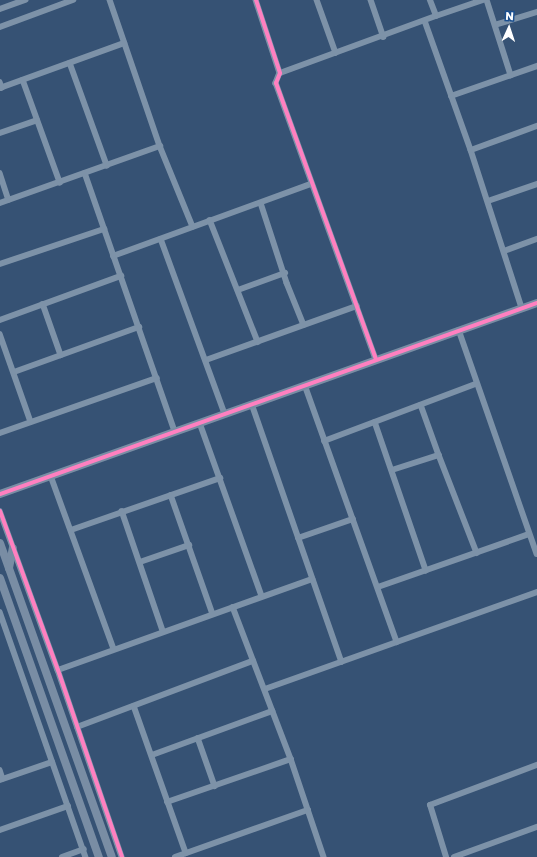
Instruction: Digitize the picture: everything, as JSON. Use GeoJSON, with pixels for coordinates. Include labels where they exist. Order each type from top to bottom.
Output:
{"type":"FeatureCollection","features":[{"type":"Feature","properties":{"kind":"main road"},"geometry":{"type":"LineString","coordinates":[[0,494],[537,303]]}},
{"type":"Feature","properties":{"kind":"main road"},"geometry":{"type":"LineString","coordinates":[[0,543],[112,857]]}},
{"type":"Feature","properties":{"kind":"main road"},"geometry":{"type":"LineString","coordinates":[[9,569],[13,548]]}},
{"type":"Feature","properties":{"kind":"main road"},"geometry":{"type":"LineString","coordinates":[[0,578],[99,857]]}},
{"type":"Feature","properties":{"kind":"main road"},"geometry":{"type":"LineString","coordinates":[[50,720],[57,721],[61,715]]}},
{"type":"Feature","properties":{"kind":"main road"},"geometry":{"type":"LineString","coordinates":[[57,740],[61,734],[68,734]]}},
{"type":"Feature","properties":{"kind":"street"},"geometry":{"type":"LineString","coordinates":[[0,9],[25,0]]}},
{"type":"Feature","properties":{"kind":"street"},"geometry":{"type":"LineString","coordinates":[[0,27],[73,0]]}},
{"type":"Feature","properties":{"kind":"street"},"geometry":{"type":"LineString","coordinates":[[110,0],[160,146],[193,227]]}},
{"type":"Feature","properties":{"kind":"street"},"geometry":{"type":"LineString","coordinates":[[256,0],[280,73],[276,83],[311,184],[376,359]]}},
{"type":"Feature","properties":{"kind":"street"},"geometry":{"type":"LineString","coordinates":[[317,0],[336,54]]}},
{"type":"Feature","properties":{"kind":"street"},"geometry":{"type":"LineString","coordinates":[[371,0],[384,37]]}},
{"type":"Feature","properties":{"kind":"street"},"geometry":{"type":"LineString","coordinates":[[430,0],[436,16]]}},
{"type":"Feature","properties":{"kind":"street"},"geometry":{"type":"LineString","coordinates":[[280,73],[384,37],[436,16],[483,0]]}},
{"type":"Feature","properties":{"kind":"street"},"geometry":{"type":"LineString","coordinates":[[487,0],[511,75]]}},
{"type":"Feature","properties":{"kind":"street"},"geometry":{"type":"LineString","coordinates":[[496,26],[537,12]]}},
{"type":"Feature","properties":{"kind":"street"},"geometry":{"type":"LineString","coordinates":[[424,21],[471,150],[522,308]]}},
{"type":"Feature","properties":{"kind":"street"},"geometry":{"type":"LineString","coordinates":[[1,86],[23,80],[124,43]]}},
{"type":"Feature","properties":{"kind":"street"},"geometry":{"type":"LineString","coordinates":[[70,63],[107,165]]}},
{"type":"Feature","properties":{"kind":"street"},"geometry":{"type":"LineString","coordinates":[[451,96],[537,66]]}},
{"type":"Feature","properties":{"kind":"street"},"geometry":{"type":"LineString","coordinates":[[23,80],[60,182]]}},
{"type":"Feature","properties":{"kind":"street"},"geometry":{"type":"LineString","coordinates":[[0,133],[37,120]]}},
{"type":"Feature","properties":{"kind":"street"},"geometry":{"type":"LineString","coordinates":[[471,150],[537,126]]}},
{"type":"Feature","properties":{"kind":"street"},"geometry":{"type":"LineString","coordinates":[[0,203],[160,146]]}},
{"type":"Feature","properties":{"kind":"street"},"geometry":{"type":"LineString","coordinates":[[85,173],[157,378],[174,432]]}},
{"type":"Feature","properties":{"kind":"street"},"geometry":{"type":"LineString","coordinates":[[0,174],[9,200]]}},
{"type":"Feature","properties":{"kind":"street"},"geometry":{"type":"LineString","coordinates":[[114,256],[311,184]]}},
{"type":"Feature","properties":{"kind":"street"},"geometry":{"type":"LineString","coordinates":[[488,201],[537,184]]}},
{"type":"Feature","properties":{"kind":"street"},"geometry":{"type":"LineString","coordinates":[[261,202],[289,288],[304,325]]}},
{"type":"Feature","properties":{"kind":"street"},"geometry":{"type":"LineString","coordinates":[[210,220],[258,342]]}},
{"type":"Feature","properties":{"kind":"street"},"geometry":{"type":"LineString","coordinates":[[0,264],[104,229]]}},
{"type":"Feature","properties":{"kind":"street"},"geometry":{"type":"LineString","coordinates":[[161,238],[225,414]]}},
{"type":"Feature","properties":{"kind":"street"},"geometry":{"type":"LineString","coordinates":[[504,251],[537,239]]}},
{"type":"Feature","properties":{"kind":"street"},"geometry":{"type":"LineString","coordinates":[[238,290],[285,273]]}},
{"type":"Feature","properties":{"kind":"street"},"geometry":{"type":"LineString","coordinates":[[0,320],[121,276]]}},
{"type":"Feature","properties":{"kind":"street"},"geometry":{"type":"LineString","coordinates":[[43,304],[61,355]]}},
{"type":"Feature","properties":{"kind":"street"},"geometry":{"type":"LineString","coordinates":[[206,360],[357,306]]}},
{"type":"Feature","properties":{"kind":"street"},"geometry":{"type":"LineString","coordinates":[[14,372],[139,327]]}},
{"type":"Feature","properties":{"kind":"street"},"geometry":{"type":"LineString","coordinates":[[459,330],[476,384],[507,465],[537,554]]}},
{"type":"Feature","properties":{"kind":"street"},"geometry":{"type":"LineString","coordinates":[[0,334],[31,422]]}},
{"type":"Feature","properties":{"kind":"street"},"geometry":{"type":"LineString","coordinates":[[0,433],[157,378]]}},
{"type":"Feature","properties":{"kind":"street"},"geometry":{"type":"LineString","coordinates":[[324,441],[476,384]]}},
{"type":"Feature","properties":{"kind":"street"},"geometry":{"type":"LineString","coordinates":[[305,385],[397,642]]}},
{"type":"Feature","properties":{"kind":"street"},"geometry":{"type":"LineString","coordinates":[[252,404],[342,662]]}},
{"type":"Feature","properties":{"kind":"street"},"geometry":{"type":"LineString","coordinates":[[422,405],[439,455],[477,553]]}},
{"type":"Feature","properties":{"kind":"street"},"geometry":{"type":"LineString","coordinates":[[376,422],[426,570]]}},
{"type":"Feature","properties":{"kind":"street"},"geometry":{"type":"LineString","coordinates":[[200,423],[262,596]]}},
{"type":"Feature","properties":{"kind":"street"},"geometry":{"type":"LineString","coordinates":[[392,470],[439,455]]}},
{"type":"Feature","properties":{"kind":"street"},"geometry":{"type":"LineString","coordinates":[[51,476],[114,649]]}},
{"type":"Feature","properties":{"kind":"street"},"geometry":{"type":"LineString","coordinates":[[71,530],[220,478]]}},
{"type":"Feature","properties":{"kind":"street"},"geometry":{"type":"LineString","coordinates":[[171,495],[213,614]]}},
{"type":"Feature","properties":{"kind":"street"},"geometry":{"type":"LineString","coordinates":[[0,511],[58,670],[122,857]]}},
{"type":"Feature","properties":{"kind":"street"},"geometry":{"type":"LineString","coordinates":[[122,511],[164,631]]}},
{"type":"Feature","properties":{"kind":"street"},"geometry":{"type":"LineString","coordinates":[[298,538],[353,519]]}},
{"type":"Feature","properties":{"kind":"street"},"geometry":{"type":"LineString","coordinates":[[378,587],[529,534]]}},
{"type":"Feature","properties":{"kind":"street"},"geometry":{"type":"LineString","coordinates":[[140,562],[189,545]]}},
{"type":"Feature","properties":{"kind":"street"},"geometry":{"type":"LineString","coordinates":[[58,670],[312,578]]}},
{"type":"Feature","properties":{"kind":"street"},"geometry":{"type":"LineString","coordinates":[[265,689],[537,592]]}},
{"type":"Feature","properties":{"kind":"street"},"geometry":{"type":"LineString","coordinates":[[234,607],[291,760],[324,857]]}},
{"type":"Feature","properties":{"kind":"street"},"geometry":{"type":"LineString","coordinates":[[0,612],[86,857]]}},
{"type":"Feature","properties":{"kind":"street"},"geometry":{"type":"LineString","coordinates":[[77,727],[253,661]]}},
{"type":"Feature","properties":{"kind":"street"},"geometry":{"type":"LineString","coordinates":[[134,706],[186,853]]}},
{"type":"Feature","properties":{"kind":"street"},"geometry":{"type":"LineString","coordinates":[[152,755],[272,711]]}},
{"type":"Feature","properties":{"kind":"street"},"geometry":{"type":"LineString","coordinates":[[198,738],[216,786]]}},
{"type":"Feature","properties":{"kind":"street"},"geometry":{"type":"LineString","coordinates":[[167,802],[291,760]]}},
{"type":"Feature","properties":{"kind":"street"},"geometry":{"type":"LineString","coordinates":[[0,770],[2,780],[52,762]]}},
{"type":"Feature","properties":{"kind":"street"},"geometry":{"type":"LineString","coordinates":[[446,857],[430,805],[537,765]]}},
{"type":"Feature","properties":{"kind":"street"},"geometry":{"type":"LineString","coordinates":[[0,830],[68,806]]}},
{"type":"Feature","properties":{"kind":"street"},"geometry":{"type":"LineString","coordinates":[[175,857],[308,810]]}},
{"type":"Feature","properties":{"kind":"street"},"geometry":{"type":"LineString","coordinates":[[454,857],[537,827]]}},
{"type":"Feature","properties":{"kind":"street"},"geometry":{"type":"LineString","coordinates":[[62,857],[84,850]]}},
{"type":"Feature","properties":{"kind":"cycle path"},"geometry":{"type":"LineString","coordinates":[[256,0],[280,73],[276,83],[376,359]]}},
{"type":"Feature","properties":{"kind":"cycle path"},"geometry":{"type":"LineString","coordinates":[[0,494],[537,303]]}},
{"type":"Feature","properties":{"kind":"cycle path"},"geometry":{"type":"LineString","coordinates":[[0,511],[58,670],[122,857]]}}]}
